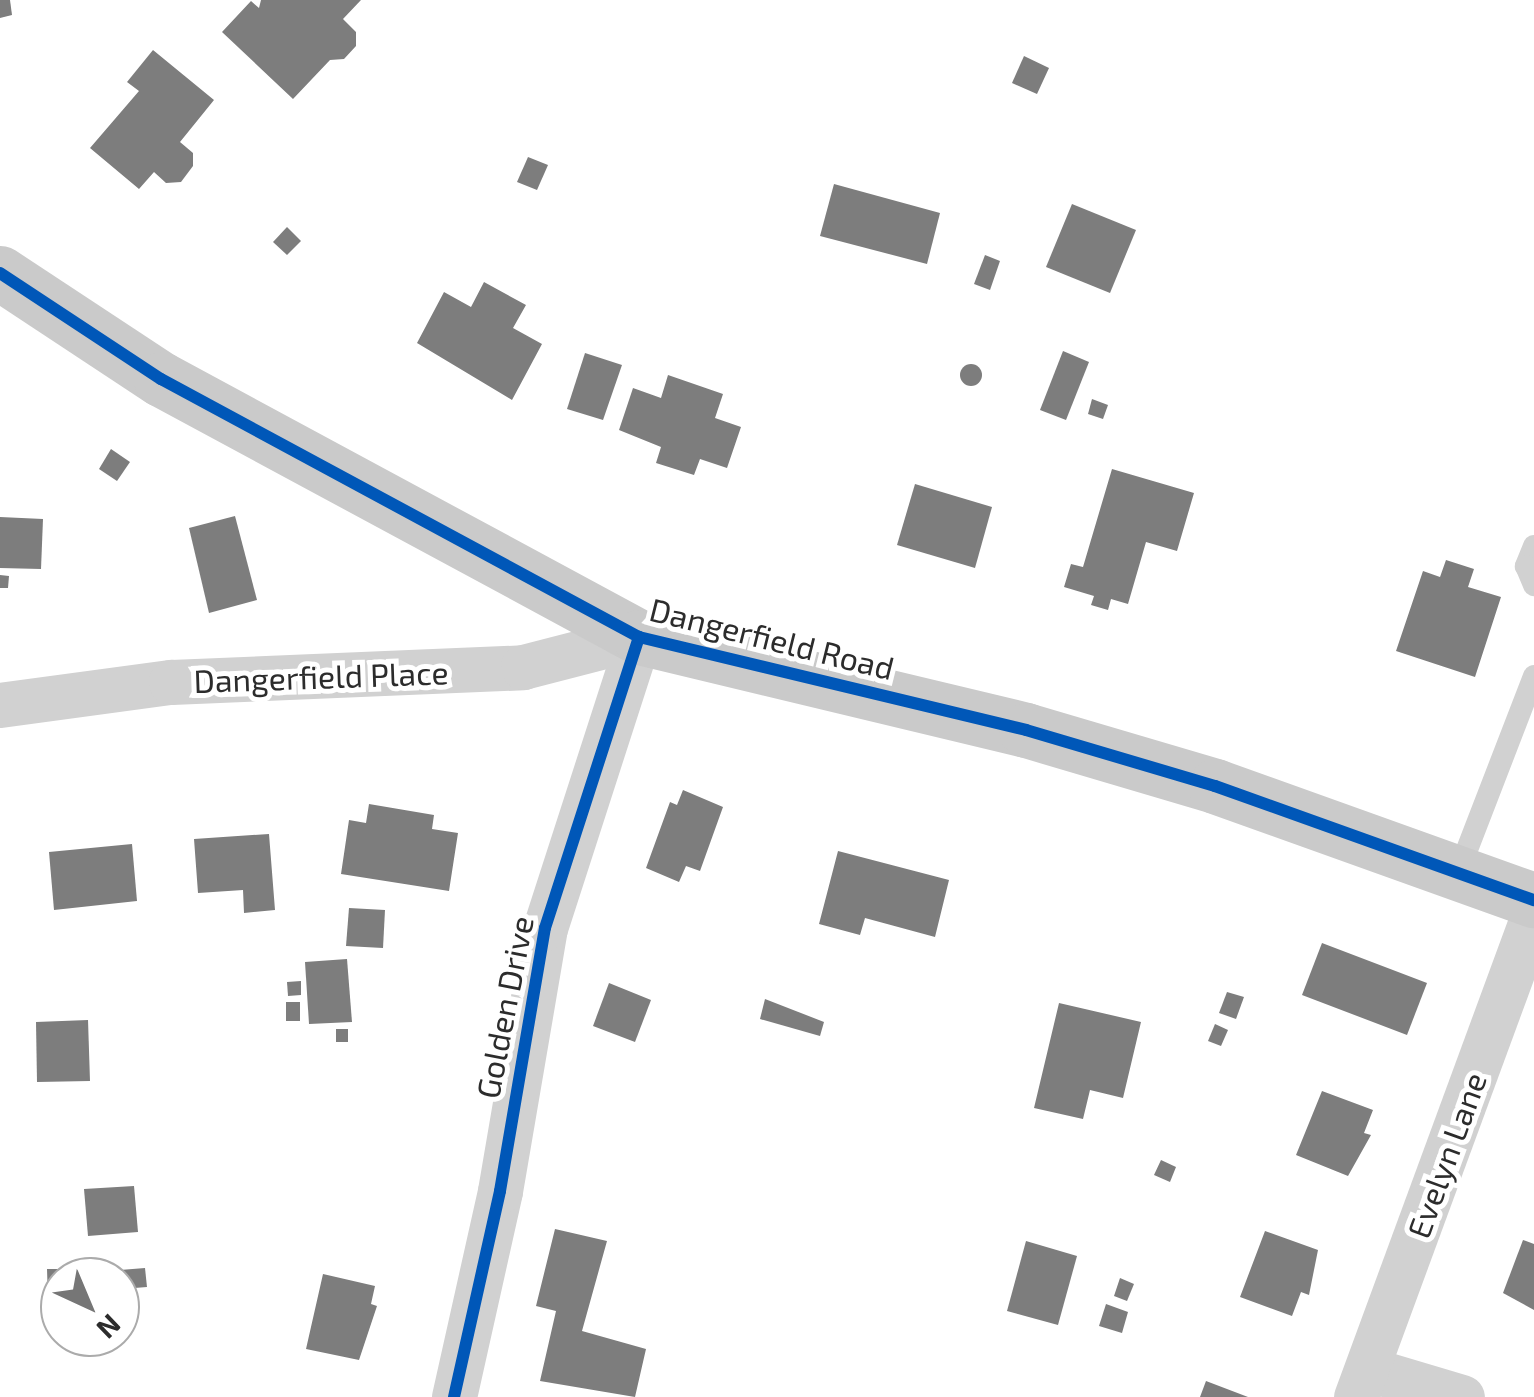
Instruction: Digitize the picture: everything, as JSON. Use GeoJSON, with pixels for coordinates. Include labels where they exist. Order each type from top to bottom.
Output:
{"type":"FeatureCollection","features":[{"type":"Feature","properties":{"kind":"street","name":"Dangerfield Road"},"geometry":{"type":"LineString","coordinates":[[0,273],[161,379],[639,636],[987,719],[1215,786],[1534,900]]}},
{"type":"Feature","properties":{"kind":"street","name":"Dangerfield Place"},"geometry":{"type":"LineString","coordinates":[[0,705],[171,682],[523,667],[639,636]]}},
{"type":"Feature","properties":{"kind":"street","name":"Golden Drive"},"geometry":{"type":"LineString","coordinates":[[454,1397],[500,1191],[545,928],[639,636]]}},
{"type":"Feature","properties":{"kind":"street","name":"Evelyn Lane"},"geometry":{"type":"LineString","coordinates":[[1362,1383],[1534,913]]}},
{"type":"Feature","properties":{"kind":"street"},"geometry":{"type":"LineString","coordinates":[[1362,1383],[1462,1397]]}},
{"type":"Feature","properties":{"kind":"lane"},"geometry":{"type":"LineString","coordinates":[[1534,546],[1526,566],[1534,585]]}},
{"type":"Feature","properties":{"kind":"lane"},"geometry":{"type":"LineString","coordinates":[[1458,873],[1534,676]]}},
{"type":"Feature","properties":{"kind":"building"},"geometry":{"type":"Polygon","coordinates":[[[0,0],[10,0],[12,15],[0,18],[0,0]]]}},
{"type":"Feature","properties":{"kind":"building"},"geometry":{"type":"Polygon","coordinates":[[[261,0],[361,0],[343,19],[356,32],[356,46],[344,59],[330,60],[293,99],[222,32],[251,1],[259,8],[261,0]]]}},
{"type":"Feature","properties":{"kind":"building"},"geometry":{"type":"Polygon","coordinates":[[[153,50],[214,100],[180,142],[193,153],[193,166],[181,182],[166,183],[154,172],[139,189],[90,148],[139,91],[127,82],[153,50]]]}},
{"type":"Feature","properties":{"kind":"building"},"geometry":{"type":"Polygon","coordinates":[[[1024,56],[1049,68],[1037,94],[1012,83],[1024,56]]]}},
{"type":"Feature","properties":{"kind":"building"},"geometry":{"type":"Polygon","coordinates":[[[528,157],[548,165],[537,190],[517,182],[528,157]]]}},
{"type":"Feature","properties":{"kind":"building"},"geometry":{"type":"Polygon","coordinates":[[[834,184],[940,213],[927,264],[820,236],[834,184]]]}},
{"type":"Feature","properties":{"kind":"building"},"geometry":{"type":"Polygon","coordinates":[[[1072,204],[1136,230],[1110,293],[1046,267],[1072,204]]]}},
{"type":"Feature","properties":{"kind":"building"},"geometry":{"type":"Polygon","coordinates":[[[287,227],[301,241],[287,255],[273,242],[287,227]]]}},
{"type":"Feature","properties":{"kind":"building"},"geometry":{"type":"Polygon","coordinates":[[[985,255],[1000,261],[990,290],[974,284],[985,255]]]}},
{"type":"Feature","properties":{"kind":"building"},"geometry":{"type":"Polygon","coordinates":[[[484,282],[526,305],[513,328],[542,344],[512,400],[417,343],[444,292],[471,307],[484,282]]]}},
{"type":"Feature","properties":{"kind":"building"},"geometry":{"type":"Polygon","coordinates":[[[1063,351],[1089,362],[1066,420],[1040,410],[1063,351]]]}},
{"type":"Feature","properties":{"kind":"building"},"geometry":{"type":"Polygon","coordinates":[[[585,353],[622,365],[603,420],[567,409],[585,353]]]}},
{"type":"Feature","properties":{"kind":"building"},"geometry":{"type":"Polygon","coordinates":[[[971,364],[979,367],[979,383],[971,386],[963,383],[960,375],[963,367],[971,364]]]}},
{"type":"Feature","properties":{"kind":"building"},"geometry":{"type":"Polygon","coordinates":[[[668,375],[723,394],[715,418],[741,427],[727,468],[700,459],[694,475],[656,463],[661,447],[619,430],[633,388],[661,398],[668,375]]]}},
{"type":"Feature","properties":{"kind":"building"},"geometry":{"type":"Polygon","coordinates":[[[1092,399],[1108,405],[1103,419],[1088,414],[1092,399]]]}},
{"type":"Feature","properties":{"kind":"building"},"geometry":{"type":"Polygon","coordinates":[[[111,449],[130,462],[117,481],[99,469],[111,449]]]}},
{"type":"Feature","properties":{"kind":"building"},"geometry":{"type":"Polygon","coordinates":[[[1112,469],[1194,493],[1177,551],[1146,542],[1128,604],[1111,599],[1108,610],[1091,605],[1094,596],[1064,587],[1071,564],[1083,567],[1112,469]]]}},
{"type":"Feature","properties":{"kind":"building"},"geometry":{"type":"Polygon","coordinates":[[[915,484],[992,507],[975,568],[897,545],[915,484]]]}},
{"type":"Feature","properties":{"kind":"building"},"geometry":{"type":"Polygon","coordinates":[[[235,516],[257,600],[209,613],[189,528],[235,516]]]}},
{"type":"Feature","properties":{"kind":"building"},"geometry":{"type":"Polygon","coordinates":[[[0,517],[43,519],[41,569],[0,568],[0,517]]]}},
{"type":"Feature","properties":{"kind":"building"},"geometry":{"type":"Polygon","coordinates":[[[1446,560],[1474,569],[1468,587],[1501,597],[1475,677],[1396,651],[1423,571],[1440,577],[1446,560]]]}},
{"type":"Feature","properties":{"kind":"building"},"geometry":{"type":"Polygon","coordinates":[[[0,575],[9,576],[8,588],[0,588],[0,575]]]}},
{"type":"Feature","properties":{"kind":"building"},"geometry":{"type":"Polygon","coordinates":[[[683,790],[723,807],[700,871],[686,866],[679,882],[646,868],[670,802],[677,805],[683,790]]]}},
{"type":"Feature","properties":{"kind":"building"},"geometry":{"type":"Polygon","coordinates":[[[369,804],[434,815],[432,829],[458,833],[449,891],[341,874],[349,820],[366,823],[369,804]]]}},
{"type":"Feature","properties":{"kind":"building"},"geometry":{"type":"Polygon","coordinates":[[[269,834],[275,910],[244,913],[243,890],[198,893],[194,839],[269,834]]]}},
{"type":"Feature","properties":{"kind":"building"},"geometry":{"type":"Polygon","coordinates":[[[132,844],[137,901],[54,910],[49,852],[132,844]]]}},
{"type":"Feature","properties":{"kind":"building"},"geometry":{"type":"Polygon","coordinates":[[[838,851],[949,880],[935,937],[865,918],[860,935],[819,924],[838,851]]]}},
{"type":"Feature","properties":{"kind":"building"},"geometry":{"type":"Polygon","coordinates":[[[349,908],[385,910],[383,948],[346,946],[349,908]]]}},
{"type":"Feature","properties":{"kind":"building"},"geometry":{"type":"Polygon","coordinates":[[[1322,943],[1427,983],[1407,1035],[1302,995],[1322,943]]]}},
{"type":"Feature","properties":{"kind":"building"},"geometry":{"type":"Polygon","coordinates":[[[347,959],[352,1022],[309,1024],[305,962],[347,959]]]}},
{"type":"Feature","properties":{"kind":"building"},"geometry":{"type":"Polygon","coordinates":[[[301,981],[301,995],[288,996],[287,982],[301,981]]]}},
{"type":"Feature","properties":{"kind":"building"},"geometry":{"type":"Polygon","coordinates":[[[609,983],[651,1000],[635,1042],[593,1026],[609,983]]]}},
{"type":"Feature","properties":{"kind":"building"},"geometry":{"type":"Polygon","coordinates":[[[1227,992],[1244,997],[1236,1019],[1219,1013],[1227,992]]]}},
{"type":"Feature","properties":{"kind":"building"},"geometry":{"type":"Polygon","coordinates":[[[765,999],[824,1022],[820,1036],[760,1019],[765,999]]]}},
{"type":"Feature","properties":{"kind":"building"},"geometry":{"type":"Polygon","coordinates":[[[286,1002],[300,1002],[300,1021],[286,1021],[286,1002]]]}},
{"type":"Feature","properties":{"kind":"building"},"geometry":{"type":"Polygon","coordinates":[[[1059,1003],[1141,1022],[1123,1098],[1090,1090],[1083,1119],[1034,1108],[1059,1003]]]}},
{"type":"Feature","properties":{"kind":"building"},"geometry":{"type":"Polygon","coordinates":[[[88,1020],[90,1081],[37,1082],[36,1022],[88,1020]]]}},
{"type":"Feature","properties":{"kind":"building"},"geometry":{"type":"Polygon","coordinates":[[[1215,1024],[1228,1030],[1221,1046],[1208,1041],[1215,1024]]]}},
{"type":"Feature","properties":{"kind":"building"},"geometry":{"type":"Polygon","coordinates":[[[336,1029],[348,1029],[348,1042],[336,1042],[336,1029]]]}},
{"type":"Feature","properties":{"kind":"building"},"geometry":{"type":"Polygon","coordinates":[[[1322,1091],[1373,1110],[1364,1133],[1371,1135],[1348,1176],[1296,1155],[1322,1091]]]}},
{"type":"Feature","properties":{"kind":"building"},"geometry":{"type":"Polygon","coordinates":[[[1161,1160],[1176,1167],[1170,1182],[1154,1175],[1161,1160]]]}},
{"type":"Feature","properties":{"kind":"building"},"geometry":{"type":"Polygon","coordinates":[[[134,1186],[138,1232],[88,1236],[84,1189],[134,1186]]]}},
{"type":"Feature","properties":{"kind":"building"},"geometry":{"type":"Polygon","coordinates":[[[555,1229],[607,1241],[582,1331],[646,1349],[635,1397],[540,1381],[556,1311],[536,1306],[555,1229]]]}},
{"type":"Feature","properties":{"kind":"building"},"geometry":{"type":"Polygon","coordinates":[[[1265,1231],[1318,1250],[1309,1295],[1301,1292],[1292,1316],[1240,1297],[1265,1231]]]}},
{"type":"Feature","properties":{"kind":"building"},"geometry":{"type":"Polygon","coordinates":[[[1523,1240],[1534,1244],[1534,1310],[1503,1293],[1523,1240]]]}},
{"type":"Feature","properties":{"kind":"building"},"geometry":{"type":"Polygon","coordinates":[[[1026,1241],[1077,1256],[1058,1325],[1007,1311],[1026,1241]]]}},
{"type":"Feature","properties":{"kind":"building"},"geometry":{"type":"Polygon","coordinates":[[[140,1268],[145,1268],[147,1287],[140,1288],[140,1268]]]}},
{"type":"Feature","properties":{"kind":"building"},"geometry":{"type":"Polygon","coordinates":[[[323,1274],[375,1286],[371,1304],[377,1306],[359,1360],[306,1349],[323,1274]]]}},
{"type":"Feature","properties":{"kind":"building"},"geometry":{"type":"Polygon","coordinates":[[[1120,1278],[1134,1284],[1127,1301],[1114,1296],[1120,1278]]]}},
{"type":"Feature","properties":{"kind":"building"},"geometry":{"type":"Polygon","coordinates":[[[1106,1304],[1128,1312],[1122,1333],[1099,1326],[1106,1304]]]}},
{"type":"Feature","properties":{"kind":"building"},"geometry":{"type":"Polygon","coordinates":[[[1206,1381],[1248,1397],[1200,1397],[1206,1381]]]}},
{"type":"Feature","properties":{"kind":"cycle path"},"geometry":{"type":"LineString","coordinates":[[0,273],[161,379],[639,637],[1026,730],[1215,786],[1534,900]]}},
{"type":"Feature","properties":{"kind":"cycle path"},"geometry":{"type":"LineString","coordinates":[[454,1397],[500,1191],[545,928],[639,637]]}}]}
